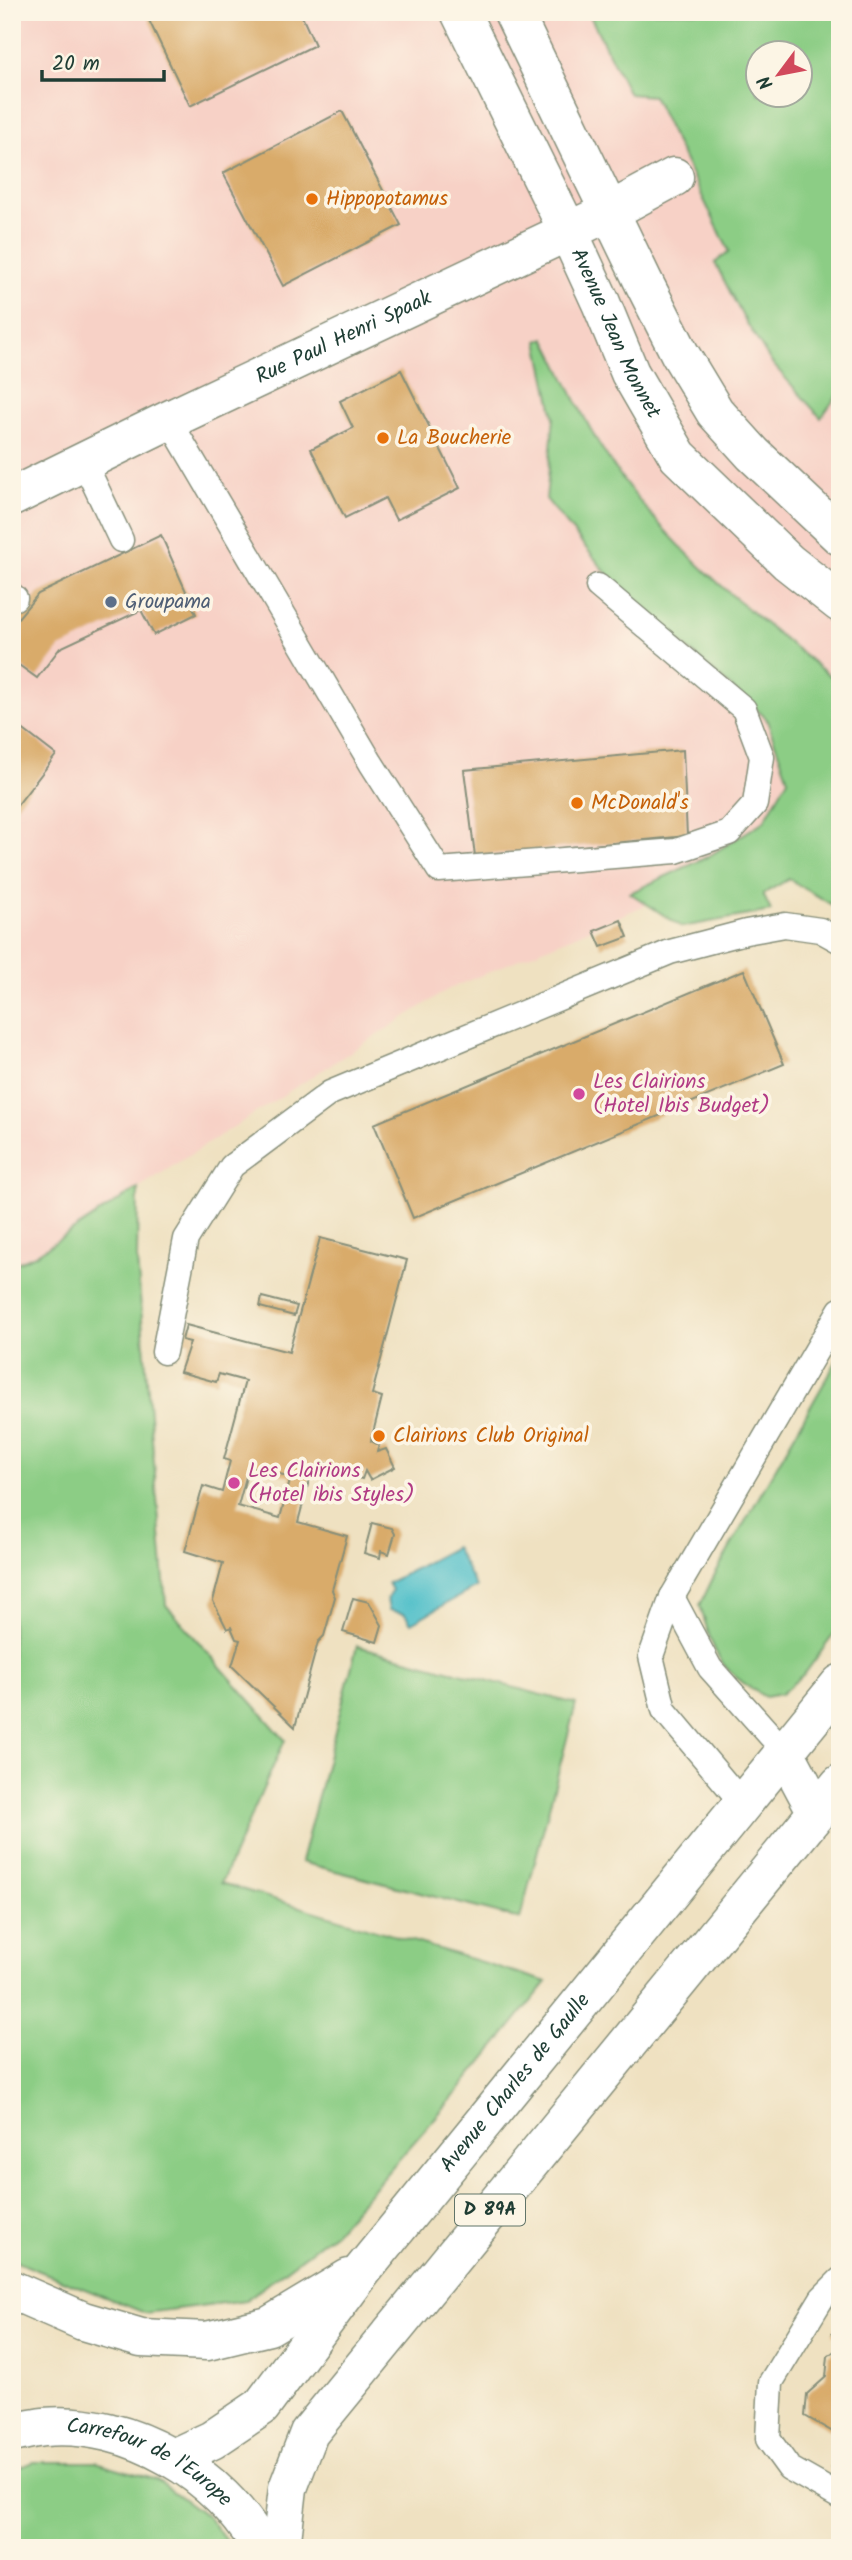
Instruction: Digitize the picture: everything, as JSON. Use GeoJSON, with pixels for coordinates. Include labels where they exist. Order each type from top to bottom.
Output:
{"type":"FeatureCollection","features":[{"type":"Feature","properties":{"kind":"main road","name":"Avenue Jean Monnet"},"geometry":{"type":"LineString","coordinates":[[460,12],[568,231],[630,373],[678,456],[788,562],[840,603]]}},
{"type":"Feature","properties":{"kind":"main road"},"geometry":{"type":"LineString","coordinates":[[513,12],[680,354],[715,412],[753,454],[840,536]]}},
{"type":"Feature","properties":{"kind":"main road","name":"Rue Paul Henri Spaak"},"geometry":{"type":"LineString","coordinates":[[12,497],[169,419],[609,212],[674,177]]}},
{"type":"Feature","properties":{"kind":"main road","name":"Avenue Charles de Gaulle"},"geometry":{"type":"LineString","coordinates":[[173,2458],[212,2440],[261,2407],[363,2270],[840,1684]]}},
{"type":"Feature","properties":{"kind":"main road"},"geometry":{"type":"LineString","coordinates":[[785,1752],[828,1798]]}},
{"type":"Feature","properties":{"kind":"main road","name":"D 89A"},"geometry":{"type":"LineString","coordinates":[[281,2548],[288,2488],[309,2433],[828,1798]]}},
{"type":"Feature","properties":{"kind":"main road"},"geometry":{"type":"LineString","coordinates":[[12,2290],[83,2321],[141,2338],[207,2341],[269,2326],[363,2270]]}},
{"type":"Feature","properties":{"kind":"main road"},"geometry":{"type":"LineString","coordinates":[[12,2402],[29,2430]]}},
{"type":"Feature","properties":{"kind":"main road","name":"Carrefour de l'Europe"},"geometry":{"type":"LineString","coordinates":[[29,2430],[90,2429],[133,2440],[173,2458],[216,2490],[251,2529],[261,2548]]}},
{"type":"Feature","properties":{"kind":"lane"},"geometry":{"type":"LineString","coordinates":[[169,419],[371,763],[439,870],[676,850],[729,833],[755,804],[762,757],[744,709],[598,586]]}},
{"type":"Feature","properties":{"kind":"lane"},"geometry":{"type":"LineString","coordinates":[[84,462],[121,540]]}},
{"type":"Feature","properties":{"kind":"lane"},"geometry":{"type":"LineString","coordinates":[[164,1352],[186,1239],[225,1176],[232,1166],[330,1093],[670,952],[785,925],[820,930],[840,941]]}},
{"type":"Feature","properties":{"kind":"lane"},"geometry":{"type":"LineString","coordinates":[[743,1804],[664,1710],[652,1656],[672,1597],[840,1310]]}},
{"type":"Feature","properties":{"kind":"lane"},"geometry":{"type":"LineString","coordinates":[[672,1597],[710,1668],[785,1752]]}},
{"type":"Feature","properties":{"kind":"lane"},"geometry":{"type":"LineString","coordinates":[[840,2280],[822,2298],[771,2382],[768,2439],[789,2468],[840,2497]]}},
{"type":"Feature","properties":{"kind":"shaded area"},"geometry":{"type":"Polygon","coordinates":[[[12,12],[840,12],[840,822],[449,989],[32,1256],[12,1265],[12,12]]]}},
{"type":"Feature","properties":{"kind":"green space"},"geometry":{"type":"Polygon","coordinates":[[[588,12],[840,12],[840,391],[821,418],[771,362],[743,317],[715,263],[729,251],[653,96],[629,94],[588,12]]]}},
{"type":"Feature","properties":{"kind":"green space"},"geometry":{"type":"Polygon","coordinates":[[[545,338],[601,447],[651,515],[710,576],[840,684],[840,910],[789,879],[763,894],[771,911],[682,927],[630,893],[709,856],[764,821],[788,779],[766,718],[617,586],[546,499],[554,417],[538,341],[545,338]]]}},
{"type":"Feature","properties":{"kind":"green space"},"geometry":{"type":"Polygon","coordinates":[[[138,1188],[137,1260],[166,1605],[285,1740],[221,1883],[547,1982],[456,2094],[335,2232],[246,2300],[145,2313],[12,2260],[12,1265],[35,1255],[138,1188]]]}},
{"type":"Feature","properties":{"kind":"green space"},"geometry":{"type":"Polygon","coordinates":[[[840,1355],[840,1626],[806,1672],[781,1694],[765,1697],[737,1678],[720,1660],[700,1605],[840,1355]]]}},
{"type":"Feature","properties":{"kind":"green space"},"geometry":{"type":"Polygon","coordinates":[[[357,1646],[576,1704],[520,1919],[301,1862],[357,1646]]]}},
{"type":"Feature","properties":{"kind":"green space"},"geometry":{"type":"Polygon","coordinates":[[[34,2462],[96,2462],[157,2480],[208,2517],[231,2548],[12,2548],[12,2470],[34,2462]]]}},
{"type":"Feature","properties":{"kind":"water"},"geometry":{"type":"Polygon","coordinates":[[[455,1547],[476,1587],[411,1623],[405,1614],[389,1610],[387,1599],[392,1590],[388,1583],[455,1547]]]}},
{"type":"Feature","properties":{"kind":"building"},"geometry":{"type":"Polygon","coordinates":[[[145,12],[300,12],[315,45],[190,106],[145,12]]]}},
{"type":"Feature","properties":{"kind":"building","name":"Hippopotamus"},"geometry":{"type":"Polygon","coordinates":[[[342,111],[401,225],[283,286],[223,173],[342,111]]]}},
{"type":"Feature","properties":{"kind":"building","name":"La Boucherie"},"geometry":{"type":"Polygon","coordinates":[[[401,370],[460,488],[396,520],[385,498],[345,518],[311,449],[353,428],[340,401],[401,370]]]}},
{"type":"Feature","properties":{"kind":"building","name":"Groupama"},"geometry":{"type":"Polygon","coordinates":[[[161,535],[196,614],[154,635],[141,610],[60,648],[37,678],[12,660],[12,625],[38,594],[161,535]]]}},
{"type":"Feature","properties":{"kind":"building"},"geometry":{"type":"Polygon","coordinates":[[[12,721],[56,755],[12,812],[12,721]]]}},
{"type":"Feature","properties":{"kind":"building","name":"McDonald's"},"geometry":{"type":"Polygon","coordinates":[[[683,750],[687,836],[475,856],[464,770],[683,750]]]}},
{"type":"Feature","properties":{"kind":"building"},"geometry":{"type":"Polygon","coordinates":[[[621,920],[628,937],[601,947],[594,931],[621,920]]]}},
{"type":"Feature","properties":{"kind":"building","name":"Les Clairions (Hotel Ibis Budget)"},"geometry":{"type":"Polygon","coordinates":[[[744,970],[784,1064],[413,1218],[374,1124],[744,970]]]}},
{"type":"Feature","properties":{"kind":"building","name":"Les Clairions (Hotel ibis Styles)"},"geometry":{"type":"Polygon","coordinates":[[[320,1238],[407,1260],[372,1394],[382,1397],[371,1441],[379,1445],[377,1452],[386,1449],[395,1467],[370,1480],[365,1471],[362,1479],[334,1471],[335,1466],[322,1463],[319,1476],[311,1473],[298,1522],[347,1536],[332,1590],[335,1597],[324,1636],[318,1642],[295,1727],[232,1666],[240,1640],[236,1639],[231,1627],[227,1629],[213,1601],[223,1563],[185,1551],[203,1486],[222,1492],[230,1461],[224,1459],[245,1381],[219,1374],[216,1382],[180,1372],[190,1342],[182,1340],[186,1325],[289,1352],[320,1238]],[[249,1466],[238,1506],[280,1518],[291,1477],[249,1466]]]}},
{"type":"Feature","properties":{"kind":"building"},"geometry":{"type":"Polygon","coordinates":[[[262,1297],[297,1306],[294,1316],[260,1307],[262,1297]]]}},
{"type":"Feature","properties":{"kind":"building"},"geometry":{"type":"Polygon","coordinates":[[[372,1523],[392,1528],[395,1534],[389,1554],[381,1551],[380,1558],[364,1553],[372,1523]]]}},
{"type":"Feature","properties":{"kind":"building"},"geometry":{"type":"Polygon","coordinates":[[[353,1598],[369,1602],[382,1625],[377,1642],[343,1632],[353,1598]]]}},
{"type":"Feature","properties":{"kind":"building"},"geometry":{"type":"Polygon","coordinates":[[[840,2320],[840,2338],[832,2334],[840,2320]]]}},
{"type":"Feature","properties":{"kind":"building"},"geometry":{"type":"Polygon","coordinates":[[[840,2347],[840,2436],[805,2416],[807,2394],[826,2377],[828,2356],[840,2347]]]}},
{"type":"Feature","properties":{"kind":"building"},"geometry":{"type":"Polygon","coordinates":[[[840,2448],[840,2479],[833,2477],[831,2463],[840,2448]]]}},
{"type":"Feature","properties":{"kind":"place","name":"Hippopotamus"},"geometry":{"type":"Point","coordinates":[312,199]}},
{"type":"Feature","properties":{"kind":"place","name":"La Boucherie"},"geometry":{"type":"Point","coordinates":[383,438]}},
{"type":"Feature","properties":{"kind":"place","name":"Groupama"},"geometry":{"type":"Point","coordinates":[111,602]}},
{"type":"Feature","properties":{"kind":"place","name":"McDonald's"},"geometry":{"type":"Point","coordinates":[577,803]}},
{"type":"Feature","properties":{"kind":"place","name":"Les Clairions (Hotel Ibis Budget)"},"geometry":{"type":"Point","coordinates":[579,1094]}},
{"type":"Feature","properties":{"kind":"place","name":"Clairions Club Original"},"geometry":{"type":"Point","coordinates":[379,1436]}},
{"type":"Feature","properties":{"kind":"place","name":"Les Clairions (Hotel ibis Styles)"},"geometry":{"type":"Point","coordinates":[234,1483]}}]}
